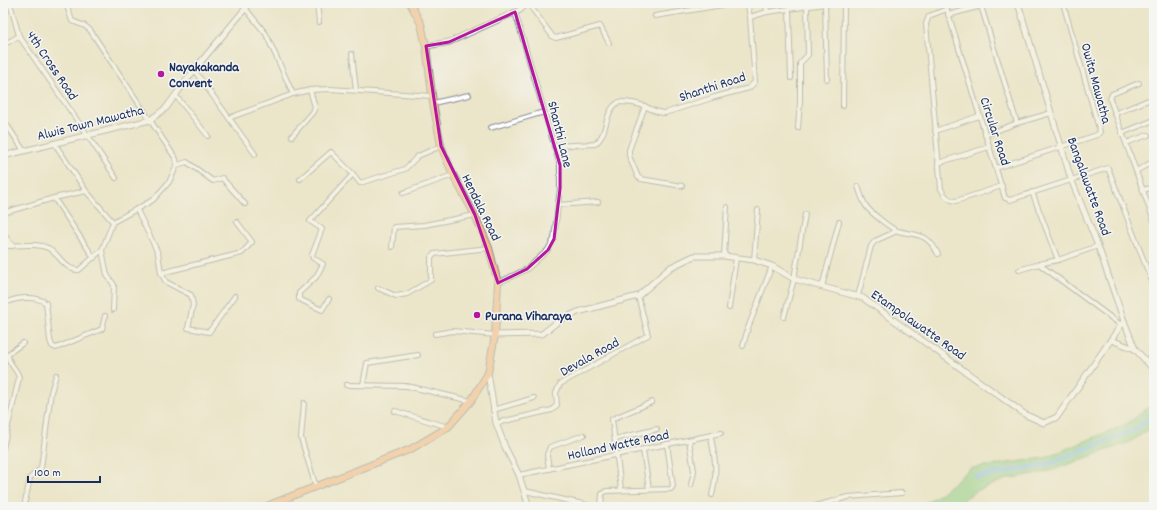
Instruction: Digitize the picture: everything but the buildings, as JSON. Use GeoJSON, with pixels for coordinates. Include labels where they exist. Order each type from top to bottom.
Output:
{"type":"FeatureCollection","features":[{"type":"Feature","properties":{"kind":"main road","name":"Hendala Road"},"geometry":{"type":"LineString","coordinates":[[264,507],[412,450],[448,427],[471,401],[488,373],[495,335],[498,283],[489,248],[475,215],[453,175],[441,146],[426,46],[421,24],[410,3]]}},
{"type":"Feature","properties":{"kind":"street","name":"4th Cross Road"},"geometry":{"type":"LineString","coordinates":[[10,3],[19,36],[116,178]]}},
{"type":"Feature","properties":{"kind":"street"},"geometry":{"type":"LineString","coordinates":[[3,246],[42,246],[50,250],[70,268],[79,270],[102,250],[113,222],[153,200],[169,182],[177,165],[176,159],[90,30],[85,26],[72,21],[66,3]]}},
{"type":"Feature","properties":{"kind":"street","name":"Alwis Town Mawatha"},"geometry":{"type":"LineString","coordinates":[[3,156],[150,120],[166,108],[194,70],[250,3]]}},
{"type":"Feature","properties":{"kind":"street"},"geometry":{"type":"LineString","coordinates":[[316,3],[319,22]]}},
{"type":"Feature","properties":{"kind":"street"},"geometry":{"type":"LineString","coordinates":[[426,46],[449,42],[515,12],[523,8],[528,3],[553,37],[556,38],[600,26],[609,44]]}},
{"type":"Feature","properties":{"kind":"street"},"geometry":{"type":"LineString","coordinates":[[655,16],[736,3]]}},
{"type":"Feature","properties":{"kind":"street","name":"Shanthi Road"},"geometry":{"type":"LineString","coordinates":[[554,146],[595,144],[599,141],[611,108],[619,102],[645,106],[656,113],[664,113],[753,86],[756,82],[750,16],[748,6],[744,3]]}},
{"type":"Feature","properties":{"kind":"street"},"geometry":{"type":"LineString","coordinates":[[766,3],[767,12]]}},
{"type":"Feature","properties":{"kind":"street"},"geometry":{"type":"LineString","coordinates":[[750,16],[767,12],[832,3]]}},
{"type":"Feature","properties":{"kind":"street"},"geometry":{"type":"LineString","coordinates":[[843,106],[844,3]]}},
{"type":"Feature","properties":{"kind":"street","name":"Circular Road"},"geometry":{"type":"LineString","coordinates":[[945,3],[985,135],[1008,200],[1106,168],[1110,169],[1154,288]]}},
{"type":"Feature","properties":{"kind":"street"},"geometry":{"type":"LineString","coordinates":[[948,15],[993,3]]}},
{"type":"Feature","properties":{"kind":"street","name":"Bangalawatte Road"},"geometry":{"type":"LineString","coordinates":[[1018,3],[1072,179],[1098,246],[1122,323],[1135,349],[1154,370]]}},
{"type":"Feature","properties":{"kind":"street","name":"Owita Mawatha"},"geometry":{"type":"LineString","coordinates":[[996,168],[1062,145],[1097,135],[1100,128],[1063,3]]}},
{"type":"Feature","properties":{"kind":"street"},"geometry":{"type":"LineString","coordinates":[[826,4],[827,79]]}},
{"type":"Feature","properties":{"kind":"street"},"geometry":{"type":"LineString","coordinates":[[981,6],[1017,123]]}},
{"type":"Feature","properties":{"kind":"street"},"geometry":{"type":"LineString","coordinates":[[798,128],[800,63],[808,55],[806,7]]}},
{"type":"Feature","properties":{"kind":"street"},"geometry":{"type":"LineString","coordinates":[[245,8],[266,34],[293,94]]}},
{"type":"Feature","properties":{"kind":"street"},"geometry":{"type":"LineString","coordinates":[[789,9],[791,78]]}},
{"type":"Feature","properties":{"kind":"street"},"geometry":{"type":"LineString","coordinates":[[946,9],[929,16],[926,24],[941,189],[944,196],[952,201],[1002,186]]}},
{"type":"Feature","properties":{"kind":"street","name":"Shanthi Lane"},"geometry":{"type":"LineString","coordinates":[[498,283],[528,269],[548,250],[554,240],[560,189],[560,165],[515,12]]}},
{"type":"Feature","properties":{"kind":"street"},"geometry":{"type":"LineString","coordinates":[[3,45],[19,36]]}},
{"type":"Feature","properties":{"kind":"street"},"geometry":{"type":"LineString","coordinates":[[352,54],[356,90]]}},
{"type":"Feature","properties":{"kind":"street"},"geometry":{"type":"LineString","coordinates":[[194,70],[256,154]]}},
{"type":"Feature","properties":{"kind":"street"},"geometry":{"type":"LineString","coordinates":[[1139,83],[1110,96],[1114,114],[1154,220]]}},
{"type":"Feature","properties":{"kind":"street"},"geometry":{"type":"LineString","coordinates":[[229,118],[293,94],[310,90],[330,88],[433,99],[469,95]]}},
{"type":"Feature","properties":{"kind":"street"},"geometry":{"type":"LineString","coordinates":[[292,136],[313,112],[314,107],[310,90]]}},
{"type":"Feature","properties":{"kind":"street"},"geometry":{"type":"LineString","coordinates":[[176,96],[208,136]]}},
{"type":"Feature","properties":{"kind":"street"},"geometry":{"type":"LineString","coordinates":[[1114,114],[1151,98]]}},
{"type":"Feature","properties":{"kind":"street"},"geometry":{"type":"LineString","coordinates":[[645,106],[630,145],[628,156],[638,177],[641,179],[682,186]]}},
{"type":"Feature","properties":{"kind":"street"},"geometry":{"type":"LineString","coordinates":[[490,128],[544,112]]}},
{"type":"Feature","properties":{"kind":"street"},"geometry":{"type":"LineString","coordinates":[[985,135],[1017,123],[1051,113]]}},
{"type":"Feature","properties":{"kind":"street"},"geometry":{"type":"LineString","coordinates":[[935,131],[979,116]]}},
{"type":"Feature","properties":{"kind":"street"},"geometry":{"type":"LineString","coordinates":[[3,119],[24,151]]}},
{"type":"Feature","properties":{"kind":"street"},"geometry":{"type":"LineString","coordinates":[[1122,133],[1154,120]]}},
{"type":"Feature","properties":{"kind":"street"},"geometry":{"type":"LineString","coordinates":[[1126,143],[1148,135]]}},
{"type":"Feature","properties":{"kind":"street"},"geometry":{"type":"LineString","coordinates":[[55,144],[86,191],[113,222]]}},
{"type":"Feature","properties":{"kind":"street"},"geometry":{"type":"LineString","coordinates":[[300,179],[331,152],[360,183],[363,183],[373,178],[405,169],[418,156],[441,146]]}},
{"type":"Feature","properties":{"kind":"street"},"geometry":{"type":"LineString","coordinates":[[938,163],[989,147]]}},
{"type":"Feature","properties":{"kind":"street"},"geometry":{"type":"LineString","coordinates":[[1136,170],[1154,161]]}},
{"type":"Feature","properties":{"kind":"street"},"geometry":{"type":"LineString","coordinates":[[177,165],[187,162],[214,181],[222,178],[245,204]]}},
{"type":"Feature","properties":{"kind":"street"},"geometry":{"type":"LineString","coordinates":[[329,299],[322,310],[299,299],[298,296],[299,293],[316,277],[323,264],[313,258],[312,255],[322,229],[310,221],[353,174]]}},
{"type":"Feature","properties":{"kind":"street"},"geometry":{"type":"LineString","coordinates":[[403,193],[453,175]]}},
{"type":"Feature","properties":{"kind":"street"},"geometry":{"type":"LineString","coordinates":[[858,186],[866,205],[897,230],[914,233],[931,242],[938,254]]}},
{"type":"Feature","properties":{"kind":"street"},"geometry":{"type":"LineString","coordinates":[[1143,190],[1154,187]]}},
{"type":"Feature","properties":{"kind":"street"},"geometry":{"type":"LineString","coordinates":[[3,213],[54,198],[86,191]]}},
{"type":"Feature","properties":{"kind":"street"},"geometry":{"type":"LineString","coordinates":[[1032,192],[1058,260]]}},
{"type":"Feature","properties":{"kind":"street"},"geometry":{"type":"LineString","coordinates":[[54,198],[94,258]]}},
{"type":"Feature","properties":{"kind":"street"},"geometry":{"type":"LineString","coordinates":[[558,205],[598,202]]}},
{"type":"Feature","properties":{"kind":"street"},"geometry":{"type":"LineString","coordinates":[[724,256],[727,207]]}},
{"type":"Feature","properties":{"kind":"street"},"geometry":{"type":"LineString","coordinates":[[137,210],[158,253],[161,273],[166,282],[191,295],[193,305],[188,324],[190,330],[210,332],[235,296]]}},
{"type":"Feature","properties":{"kind":"street"},"geometry":{"type":"LineString","coordinates":[[754,260],[758,210]]}},
{"type":"Feature","properties":{"kind":"street"},"geometry":{"type":"LineString","coordinates":[[784,317],[794,279],[805,214]]}},
{"type":"Feature","properties":{"kind":"street"},"geometry":{"type":"LineString","coordinates":[[392,247],[394,227],[424,225],[475,215]]}},
{"type":"Feature","properties":{"kind":"street"},"geometry":{"type":"LineString","coordinates":[[161,273],[242,253],[252,242],[237,222]]}},
{"type":"Feature","properties":{"kind":"street"},"geometry":{"type":"LineString","coordinates":[[822,287],[839,222]]}},
{"type":"Feature","properties":{"kind":"street"},"geometry":{"type":"LineString","coordinates":[[858,296],[871,246],[875,241],[897,230]]}},
{"type":"Feature","properties":{"kind":"street"},"geometry":{"type":"LineString","coordinates":[[3,233],[12,246]]}},
{"type":"Feature","properties":{"kind":"street"},"geometry":{"type":"LineString","coordinates":[[1019,270],[1058,260],[1098,246]]}},
{"type":"Feature","properties":{"kind":"street"},"geometry":{"type":"LineString","coordinates":[[378,288],[396,296],[407,294],[431,280],[431,258],[434,254],[489,248]]}},
{"type":"Feature","properties":{"kind":"street"},"geometry":{"type":"LineString","coordinates":[[102,250],[107,275],[114,285],[113,310]]}},
{"type":"Feature","properties":{"kind":"street","name":"Etampolawatte Road"},"geometry":{"type":"LineString","coordinates":[[495,335],[542,334],[560,320],[578,312],[638,296],[671,267],[688,258],[724,256],[754,260],[772,266],[794,279],[858,296],[1026,415],[1044,423],[1057,417],[1122,323]]}},
{"type":"Feature","properties":{"kind":"street"},"geometry":{"type":"LineString","coordinates":[[729,308],[736,258]]}},
{"type":"Feature","properties":{"kind":"street"},"geometry":{"type":"LineString","coordinates":[[1039,264],[1122,323]]}},
{"type":"Feature","properties":{"kind":"street"},"geometry":{"type":"LineString","coordinates":[[743,346],[748,328],[772,266]]}},
{"type":"Feature","properties":{"kind":"street","name":"Devala Road"},"geometry":{"type":"LineString","coordinates":[[496,423],[552,410],[557,405],[556,393],[560,384],[648,335],[638,296]]}},
{"type":"Feature","properties":{"kind":"street"},"geometry":{"type":"LineString","coordinates":[[3,304],[9,301],[26,298],[43,301],[46,303],[50,340],[52,346],[56,348],[102,329],[105,316]]}},
{"type":"Feature","properties":{"kind":"street"},"geometry":{"type":"LineString","coordinates":[[435,334],[453,332],[495,335]]}},
{"type":"Feature","properties":{"kind":"street"},"geometry":{"type":"LineString","coordinates":[[1111,340],[1135,349]]}},
{"type":"Feature","properties":{"kind":"street"},"geometry":{"type":"LineString","coordinates":[[3,448],[19,378],[16,370],[9,361],[8,354],[23,343]]}},
{"type":"Feature","properties":{"kind":"street"},"geometry":{"type":"LineString","coordinates":[[363,385],[367,363],[418,355]]}},
{"type":"Feature","properties":{"kind":"street"},"geometry":{"type":"LineString","coordinates":[[488,373],[496,423],[505,447],[519,475],[529,507]]}},
{"type":"Feature","properties":{"kind":"street"},"geometry":{"type":"LineString","coordinates":[[24,507],[30,478],[41,468],[51,392],[56,375]]}},
{"type":"Feature","properties":{"kind":"street"},"geometry":{"type":"LineString","coordinates":[[346,385],[407,386],[471,401]]}},
{"type":"Feature","properties":{"kind":"street"},"geometry":{"type":"LineString","coordinates":[[493,410],[534,398]]}},
{"type":"Feature","properties":{"kind":"street"},"geometry":{"type":"LineString","coordinates":[[621,489],[616,439],[612,421],[614,416],[652,402]]}},
{"type":"Feature","properties":{"kind":"street"},"geometry":{"type":"LineString","coordinates":[[304,403],[301,438],[316,487]]}},
{"type":"Feature","properties":{"kind":"street"},"geometry":{"type":"LineString","coordinates":[[395,412],[448,427]]}},
{"type":"Feature","properties":{"kind":"street"},"geometry":{"type":"LineString","coordinates":[[616,439],[657,428]]}},
{"type":"Feature","properties":{"kind":"street","name":"Holland Watte Road"},"geometry":{"type":"LineString","coordinates":[[519,475],[617,456],[721,433]]}},
{"type":"Feature","properties":{"kind":"street"},"geometry":{"type":"LineString","coordinates":[[549,469],[547,455],[550,447],[584,435]]}},
{"type":"Feature","properties":{"kind":"street"},"geometry":{"type":"LineString","coordinates":[[711,436],[717,475],[712,495]]}},
{"type":"Feature","properties":{"kind":"street"},"geometry":{"type":"LineString","coordinates":[[689,440],[694,471],[690,485]]}},
{"type":"Feature","properties":{"kind":"street"},"geometry":{"type":"LineString","coordinates":[[601,507],[603,493],[621,489],[672,488],[667,444]]}},
{"type":"Feature","properties":{"kind":"street"},"geometry":{"type":"LineString","coordinates":[[643,450],[649,489]]}},
{"type":"Feature","properties":{"kind":"street"},"geometry":{"type":"LineString","coordinates":[[525,491],[596,507]]}},
{"type":"Feature","properties":{"kind":"street"},"geometry":{"type":"LineString","coordinates":[[812,507],[848,497],[902,493]]}},
{"type":"Feature","properties":{"kind":"street"},"geometry":{"type":"LineString","coordinates":[[3,502],[14,507]]}},
{"type":"Feature","properties":{"kind":"highlighted area"},"geometry":{"type":"Polygon","coordinates":[[[515,12],[560,165],[560,189],[554,239],[548,250],[527,269],[498,283],[475,215],[441,146],[426,46],[449,42],[515,12]]]}},
{"type":"Feature","properties":{"kind":"green space"},"geometry":{"type":"Polygon","coordinates":[[[1154,403],[1154,426],[1130,442],[1050,471],[1007,479],[978,490],[951,507],[919,507],[941,493],[971,468],[1044,458],[1127,424],[1154,403]]]}},
{"type":"Feature","properties":{"kind":"waterway"},"geometry":{"type":"LineString","coordinates":[[977,477],[1046,465],[1136,429],[1154,414]]}},
{"type":"Feature","properties":{"kind":"place","name":"Nayakakanda Convent"},"geometry":{"type":"Point","coordinates":[161,74]}},
{"type":"Feature","properties":{"kind":"place","name":"Purana Viharaya"},"geometry":{"type":"Point","coordinates":[477,315]}}]}
